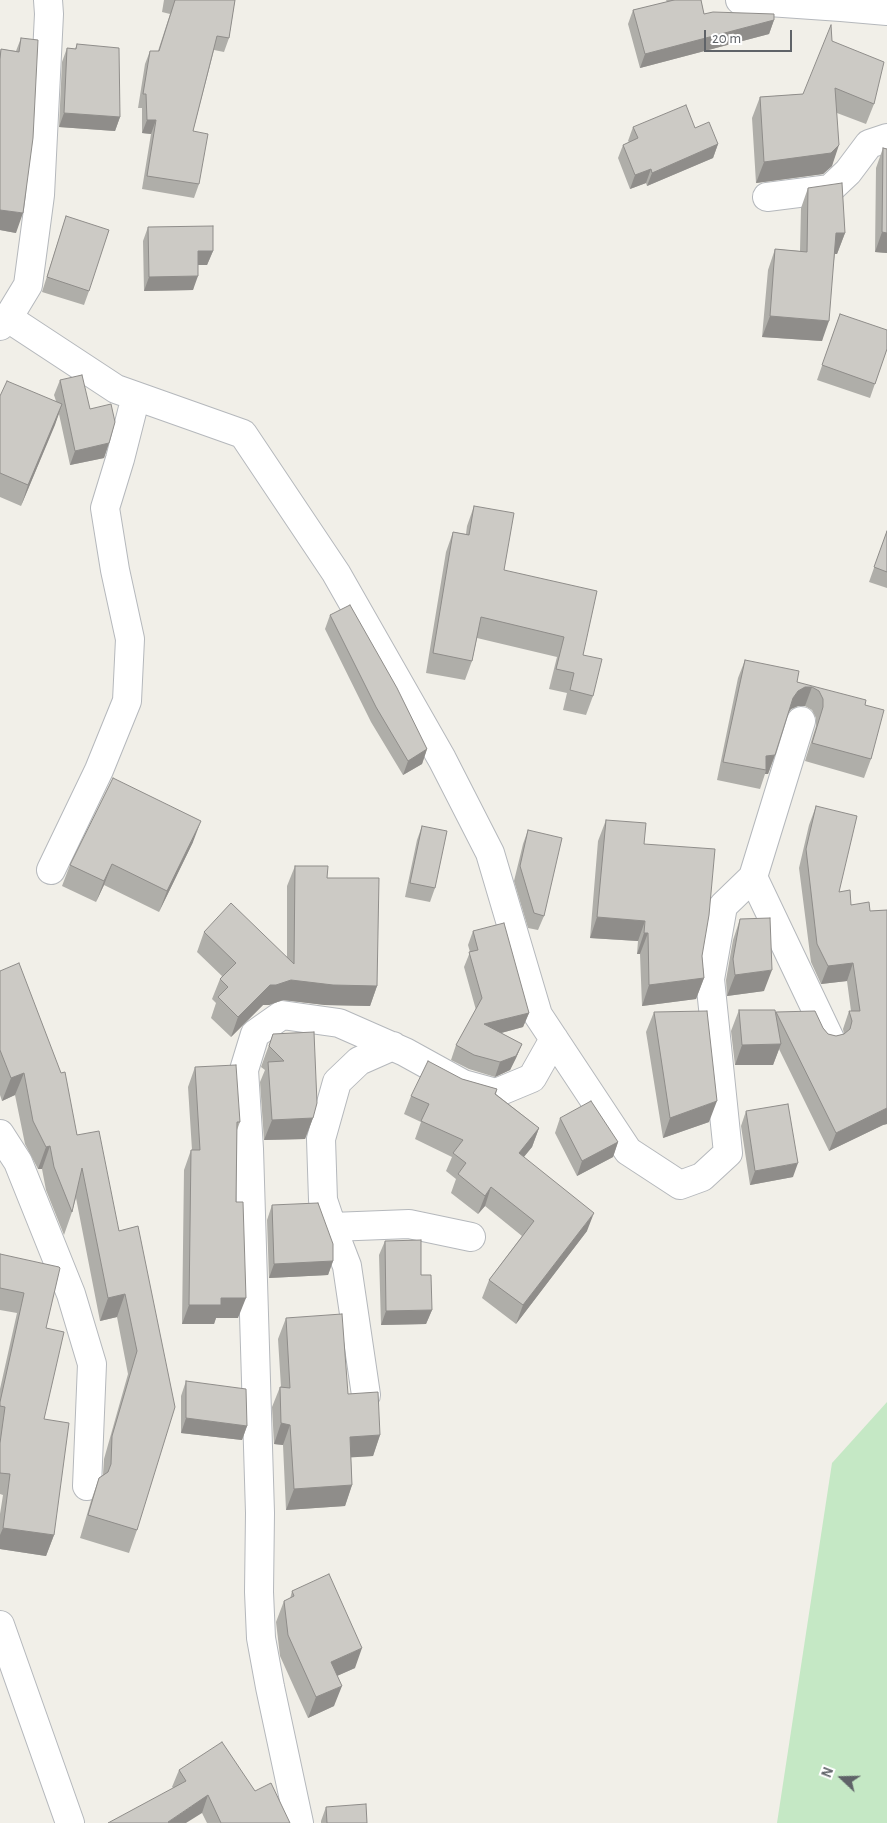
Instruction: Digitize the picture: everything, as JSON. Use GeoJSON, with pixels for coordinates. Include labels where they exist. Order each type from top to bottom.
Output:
{"type":"FeatureCollection","features":[{"type":"Feature","properties":{"kind":"street"},"geometry":{"type":"LineString","coordinates":[[48,0],[49,14],[39,204],[28,285],[4,322],[116,388],[243,434],[336,573],[442,760],[490,853],[538,1015],[628,1151],[680,1185],[702,1176],[728,1153],[710,979],[723,906],[753,877],[801,721]]}},
{"type":"Feature","properties":{"kind":"street"},"geometry":{"type":"LineString","coordinates":[[740,0],[887,12]]}},
{"type":"Feature","properties":{"kind":"street"},"geometry":{"type":"LineString","coordinates":[[767,198],[830,189],[848,172],[869,144],[887,138]]}},
{"type":"Feature","properties":{"kind":"street"},"geometry":{"type":"LineString","coordinates":[[51,870],[98,770],[127,701],[130,639],[115,570],[105,508],[136,396]]}},
{"type":"Feature","properties":{"kind":"street"},"geometry":{"type":"LineString","coordinates":[[753,877],[830,1039]]}},
{"type":"Feature","properties":{"kind":"street"},"geometry":{"type":"LineString","coordinates":[[299,1823],[261,1638],[259,1474],[249,1149],[244,1070],[255,1034],[282,1015],[339,1023],[393,1046],[463,1084],[496,1093],[532,1078],[554,1039]]}},
{"type":"Feature","properties":{"kind":"street"},"geometry":{"type":"LineString","coordinates":[[366,1395],[347,1266],[323,1200],[321,1140],[336,1082],[359,1061],[393,1046]]}},
{"type":"Feature","properties":{"kind":"street"},"geometry":{"type":"LineString","coordinates":[[0,1134],[22,1171],[70,1294],[92,1364],[87,1486]]}},
{"type":"Feature","properties":{"kind":"street"},"geometry":{"type":"LineString","coordinates":[[332,1228],[409,1224],[471,1237]]}},
{"type":"Feature","properties":{"kind":"street"},"geometry":{"type":"LineString","coordinates":[[0,1625],[70,1823]]}},
{"type":"Feature","properties":{"kind":"green space"},"geometry":{"type":"Polygon","coordinates":[[[887,1402],[887,1823],[777,1823],[832,1463],[887,1402]]]}},
{"type":"Feature","properties":{"kind":"building"},"geometry":{"type":"Polygon","coordinates":[[[175,0],[235,0],[229,38],[217,36],[193,131],[208,134],[199,184],[147,176],[156,120],[147,120],[146,94],[143,94],[150,51],[159,51],[175,0]]]}},
{"type":"Feature","properties":{"kind":"building"},"geometry":{"type":"Polygon","coordinates":[[[674,0],[701,0],[704,14],[713,12],[774,14],[774,20],[645,54],[633,10],[674,0]]]}},
{"type":"Feature","properties":{"kind":"building"},"geometry":{"type":"Polygon","coordinates":[[[831,25],[832,41],[884,62],[874,104],[835,88],[839,145],[831,153],[764,162],[760,97],[803,94],[831,25]]]}},
{"type":"Feature","properties":{"kind":"building"},"geometry":{"type":"Polygon","coordinates":[[[21,38],[38,40],[33,138],[23,213],[0,210],[1,49],[19,52],[21,38]]]}},
{"type":"Feature","properties":{"kind":"building"},"geometry":{"type":"Polygon","coordinates":[[[77,44],[119,48],[120,117],[64,113],[67,48],[76,49],[77,44]]]}},
{"type":"Feature","properties":{"kind":"building"},"geometry":{"type":"Polygon","coordinates":[[[686,105],[695,128],[709,122],[718,144],[652,173],[651,169],[635,175],[623,145],[638,138],[633,127],[686,105]]]}},
{"type":"Feature","properties":{"kind":"building"},"geometry":{"type":"Polygon","coordinates":[[[883,148],[887,149],[887,233],[882,232],[883,148]]]}},
{"type":"Feature","properties":{"kind":"building"},"geometry":{"type":"Polygon","coordinates":[[[842,183],[845,233],[836,233],[829,321],[770,316],[775,249],[807,252],[808,188],[842,183]]]}},
{"type":"Feature","properties":{"kind":"building"},"geometry":{"type":"Polygon","coordinates":[[[66,216],[109,230],[89,291],[47,277],[66,216]]]}},
{"type":"Feature","properties":{"kind":"building"},"geometry":{"type":"Polygon","coordinates":[[[213,226],[213,251],[198,251],[198,276],[149,277],[148,227],[213,226]]]}},
{"type":"Feature","properties":{"kind":"building"},"geometry":{"type":"Polygon","coordinates":[[[840,314],[887,330],[887,349],[875,384],[822,365],[840,314]]]}},
{"type":"Feature","properties":{"kind":"building"},"geometry":{"type":"Polygon","coordinates":[[[82,375],[90,409],[111,404],[115,422],[109,443],[75,451],[60,380],[82,375]]]}},
{"type":"Feature","properties":{"kind":"building"},"geometry":{"type":"Polygon","coordinates":[[[7,381],[62,404],[28,485],[0,473],[0,396],[7,381]]]}},
{"type":"Feature","properties":{"kind":"building"},"geometry":{"type":"Polygon","coordinates":[[[474,506],[514,513],[504,570],[597,591],[583,655],[602,659],[593,696],[570,690],[574,673],[556,669],[564,637],[481,617],[472,661],[433,653],[453,532],[469,535],[474,506]]]}},
{"type":"Feature","properties":{"kind":"building"},"geometry":{"type":"Polygon","coordinates":[[[887,531],[887,572],[874,567],[887,531]]]}},
{"type":"Feature","properties":{"kind":"building"},"geometry":{"type":"Polygon","coordinates":[[[350,605],[397,688],[427,749],[408,761],[376,707],[330,615],[350,605]]]}},
{"type":"Feature","properties":{"kind":"building"},"geometry":{"type":"Polygon","coordinates":[[[745,660],[799,671],[797,682],[866,700],[865,705],[884,710],[871,759],[812,743],[823,707],[823,699],[819,691],[812,687],[805,687],[798,691],[793,698],[775,755],[766,756],[766,770],[723,762],[745,660]]]}},
{"type":"Feature","properties":{"kind":"building"},"geometry":{"type":"Polygon","coordinates":[[[113,778],[201,821],[167,891],[112,864],[104,881],[70,865],[113,778]]]}},
{"type":"Feature","properties":{"kind":"building"},"geometry":{"type":"Polygon","coordinates":[[[816,806],[857,816],[839,892],[850,890],[851,905],[869,902],[870,911],[887,910],[887,1108],[836,1133],[776,1012],[815,1011],[828,1034],[836,1036],[844,1034],[850,1029],[852,1021],[849,1011],[860,1011],[853,963],[828,966],[817,944],[806,849],[816,806]]]}},
{"type":"Feature","properties":{"kind":"building"},"geometry":{"type":"Polygon","coordinates":[[[606,820],[646,823],[644,844],[715,849],[709,915],[702,956],[704,978],[649,985],[648,933],[644,933],[645,921],[597,917],[606,820]]]}},
{"type":"Feature","properties":{"kind":"building"},"geometry":{"type":"Polygon","coordinates":[[[422,826],[447,831],[435,888],[410,883],[422,826]]]}},
{"type":"Feature","properties":{"kind":"building"},"geometry":{"type":"Polygon","coordinates":[[[528,830],[562,838],[544,916],[534,913],[520,866],[528,830]]]}},
{"type":"Feature","properties":{"kind":"building"},"geometry":{"type":"Polygon","coordinates":[[[295,866],[328,866],[327,878],[379,878],[377,986],[333,985],[291,980],[270,985],[238,1017],[218,997],[228,987],[220,979],[236,963],[204,932],[231,903],[294,964],[295,866]]]}},
{"type":"Feature","properties":{"kind":"building"},"geometry":{"type":"Polygon","coordinates":[[[770,918],[772,970],[735,975],[733,959],[740,919],[770,918]]]}},
{"type":"Feature","properties":{"kind":"building"},"geometry":{"type":"Polygon","coordinates":[[[504,923],[529,1013],[484,1024],[522,1044],[516,1056],[500,1062],[474,1055],[456,1045],[482,998],[469,952],[478,950],[473,931],[504,923]]]}},
{"type":"Feature","properties":{"kind":"building"},"geometry":{"type":"Polygon","coordinates":[[[19,963],[61,1073],[65,1072],[77,1135],[99,1131],[119,1231],[138,1226],[175,1407],[137,1530],[88,1515],[99,1478],[108,1472],[111,1464],[112,1436],[137,1351],[125,1294],[108,1298],[82,1168],[72,1212],[54,1167],[50,1146],[46,1147],[33,1121],[24,1073],[11,1078],[0,1050],[0,971],[19,963]]]}},
{"type":"Feature","properties":{"kind":"building"},"geometry":{"type":"Polygon","coordinates":[[[739,1010],[775,1010],[781,1044],[742,1045],[739,1010]]]}},
{"type":"Feature","properties":{"kind":"building"},"geometry":{"type":"Polygon","coordinates":[[[707,1011],[717,1101],[670,1118],[654,1012],[707,1011]]]}},
{"type":"Feature","properties":{"kind":"building"},"geometry":{"type":"Polygon","coordinates":[[[314,1032],[317,1103],[313,1118],[272,1120],[268,1062],[284,1061],[269,1046],[273,1034],[314,1032]]]}},
{"type":"Feature","properties":{"kind":"building"},"geometry":{"type":"Polygon","coordinates":[[[428,1061],[462,1079],[497,1089],[495,1094],[539,1128],[519,1153],[594,1213],[523,1305],[489,1280],[534,1221],[491,1187],[485,1196],[458,1174],[466,1163],[453,1153],[463,1140],[421,1121],[429,1104],[411,1096],[428,1061]]]}},
{"type":"Feature","properties":{"kind":"building"},"geometry":{"type":"Polygon","coordinates":[[[236,1065],[240,1122],[237,1122],[236,1202],[243,1202],[246,1298],[221,1298],[221,1305],[189,1305],[191,1150],[200,1150],[195,1067],[236,1065]]]}},
{"type":"Feature","properties":{"kind":"building"},"geometry":{"type":"Polygon","coordinates":[[[591,1101],[618,1142],[582,1161],[560,1118],[591,1101]]]}},
{"type":"Feature","properties":{"kind":"building"},"geometry":{"type":"Polygon","coordinates":[[[788,1104],[798,1163],[755,1171],[746,1111],[788,1104]]]}},
{"type":"Feature","properties":{"kind":"building"},"geometry":{"type":"Polygon","coordinates":[[[318,1203],[333,1244],[333,1261],[274,1264],[272,1205],[318,1203]]]}},
{"type":"Feature","properties":{"kind":"building"},"geometry":{"type":"Polygon","coordinates":[[[421,1240],[421,1275],[431,1275],[432,1310],[386,1311],[385,1241],[421,1240]]]}},
{"type":"Feature","properties":{"kind":"building"},"geometry":{"type":"Polygon","coordinates":[[[0,1254],[60,1268],[46,1328],[64,1332],[44,1419],[69,1423],[54,1535],[3,1528],[10,1474],[0,1473],[0,1443],[5,1407],[0,1406],[0,1402],[24,1293],[0,1288],[0,1254]]]}},
{"type":"Feature","properties":{"kind":"building"},"geometry":{"type":"Polygon","coordinates":[[[342,1314],[348,1394],[378,1392],[380,1435],[350,1437],[352,1485],[294,1489],[290,1425],[281,1423],[280,1387],[290,1388],[286,1318],[342,1314]]]}},
{"type":"Feature","properties":{"kind":"building"},"geometry":{"type":"Polygon","coordinates":[[[186,1381],[246,1389],[247,1426],[186,1418],[186,1381]]]}},
{"type":"Feature","properties":{"kind":"building"},"geometry":{"type":"Polygon","coordinates":[[[329,1574],[362,1648],[331,1662],[342,1686],[316,1697],[288,1635],[284,1601],[294,1596],[292,1591],[329,1574]]]}},
{"type":"Feature","properties":{"kind":"building"},"geometry":{"type":"Polygon","coordinates":[[[222,1742],[255,1791],[271,1783],[290,1823],[221,1823],[208,1795],[169,1823],[108,1823],[186,1781],[179,1770],[222,1742]]]}},
{"type":"Feature","properties":{"kind":"building"},"geometry":{"type":"Polygon","coordinates":[[[366,1804],[367,1823],[327,1823],[326,1807],[366,1804]]]}}]}
